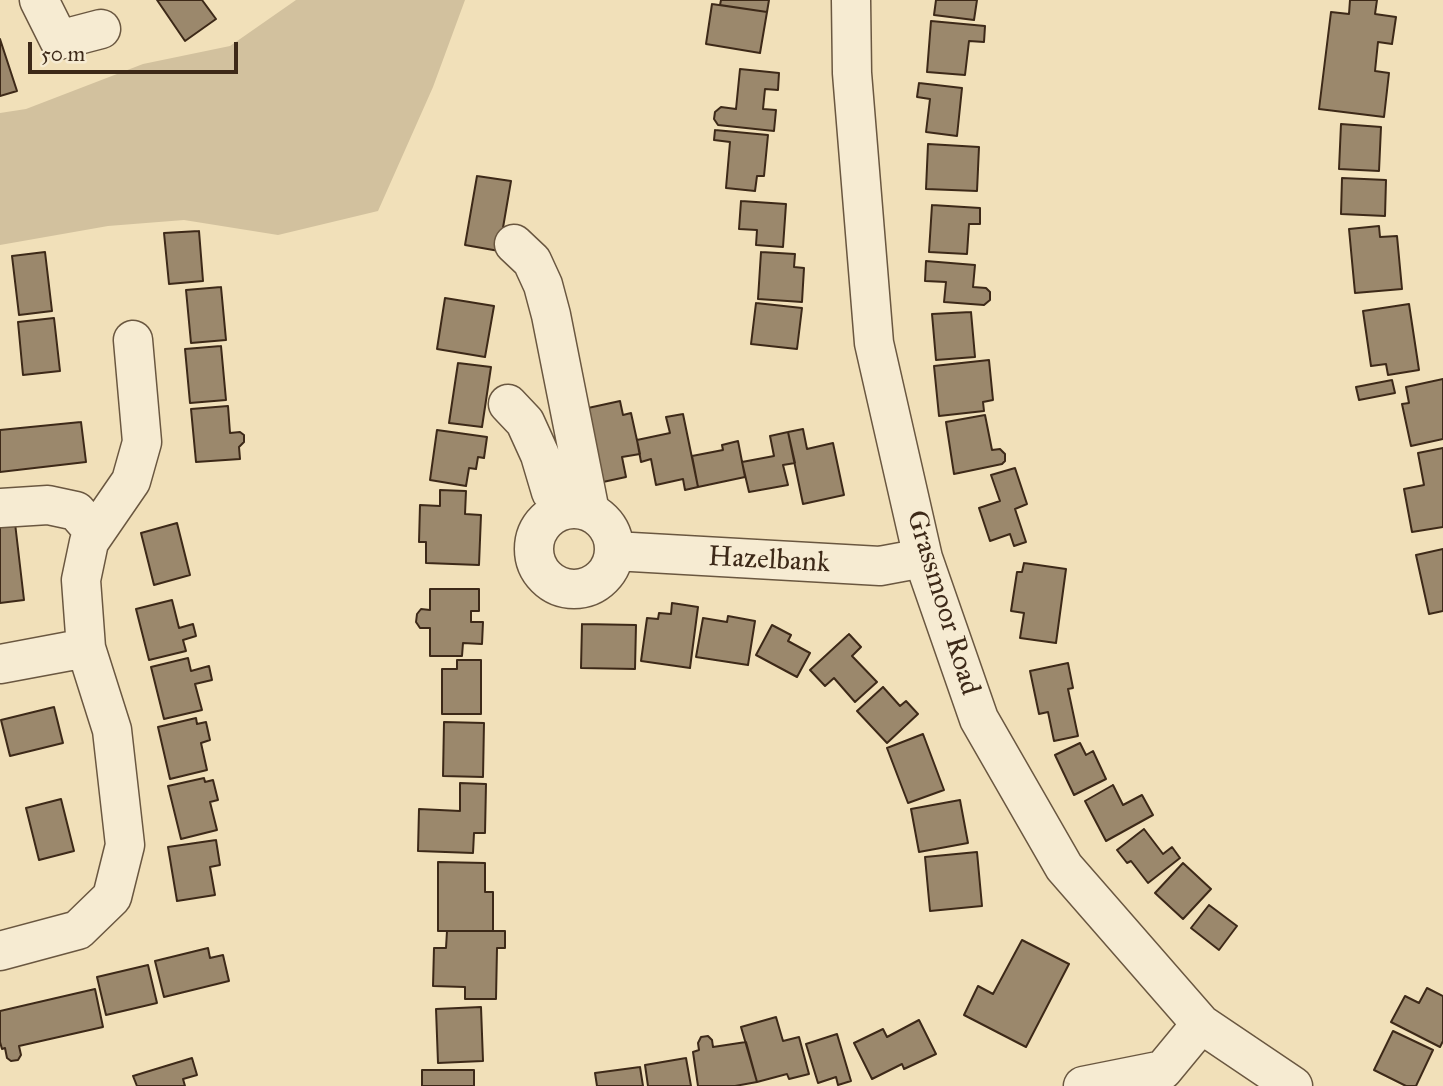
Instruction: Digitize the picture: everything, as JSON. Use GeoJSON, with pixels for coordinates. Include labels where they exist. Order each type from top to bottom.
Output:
{"type":"FeatureCollection","features":[{"type":"Feature","properties":{"kind":"street"},"geometry":{"type":"LineString","coordinates":[[39,0],[59,40],[101,29]]}},
{"type":"Feature","properties":{"kind":"street","name":"Grassmoor Road"},"geometry":{"type":"LineString","coordinates":[[851,0],[852,73],[874,343],[923,558],[979,719],[1064,867],[1201,1024],[1293,1086]]}},
{"type":"Feature","properties":{"kind":"street"},"geometry":{"type":"LineString","coordinates":[[514,244],[533,261],[551,315],[579,510]]}},
{"type":"Feature","properties":{"kind":"street"},"geometry":{"type":"LineString","coordinates":[[0,951],[78,930],[112,897],[125,845],[112,730],[86,648],[81,580],[89,542],[131,481],[142,442],[134,340]]}},
{"type":"Feature","properties":{"kind":"street"},"geometry":{"type":"LineString","coordinates":[[508,404],[525,422],[540,455],[551,492],[579,510],[596,515],[609,528],[614,543],[608,572],[598,582],[583,588],[567,589],[544,576],[536,561],[534,545],[539,529],[553,514],[579,510]]}},
{"type":"Feature","properties":{"kind":"street"},"geometry":{"type":"LineString","coordinates":[[0,508],[48,505],[76,511],[94,533]]}},
{"type":"Feature","properties":{"kind":"street","name":"Hazelbank"},"geometry":{"type":"LineString","coordinates":[[614,551],[880,566],[923,558]]}},
{"type":"Feature","properties":{"kind":"street"},"geometry":{"type":"LineString","coordinates":[[0,664],[86,648]]}},
{"type":"Feature","properties":{"kind":"street"},"geometry":{"type":"LineString","coordinates":[[1083,1086],[1163,1070],[1201,1024]]}},
{"type":"Feature","properties":{"kind":"shaded area"},"geometry":{"type":"Polygon","coordinates":[[[296,0],[465,0],[433,87],[378,211],[278,235],[184,220],[108,226],[0,245],[0,113],[26,109],[143,64],[230,46],[296,0]]]}},
{"type":"Feature","properties":{"kind":"building"},"geometry":{"type":"Polygon","coordinates":[[[157,0],[202,0],[216,19],[185,41],[157,0]]]}},
{"type":"Feature","properties":{"kind":"building"},"geometry":{"type":"Polygon","coordinates":[[[721,0],[769,0],[767,12],[720,5],[721,0]]]}},
{"type":"Feature","properties":{"kind":"building"},"geometry":{"type":"Polygon","coordinates":[[[936,0],[977,0],[974,20],[934,15],[936,0]]]}},
{"type":"Feature","properties":{"kind":"building"},"geometry":{"type":"Polygon","coordinates":[[[1350,0],[1377,0],[1375,14],[1396,17],[1392,44],[1378,42],[1375,71],[1389,73],[1384,117],[1319,109],[1331,12],[1349,14],[1350,0]]]}},
{"type":"Feature","properties":{"kind":"building"},"geometry":{"type":"Polygon","coordinates":[[[712,4],[767,12],[760,53],[706,44],[712,4]]]}},
{"type":"Feature","properties":{"kind":"building"},"geometry":{"type":"Polygon","coordinates":[[[931,21],[985,26],[984,42],[969,41],[965,75],[927,72],[931,21]]]}},
{"type":"Feature","properties":{"kind":"building"},"geometry":{"type":"Polygon","coordinates":[[[0,39],[17,91],[0,96],[0,39]]]}},
{"type":"Feature","properties":{"kind":"building"},"geometry":{"type":"Polygon","coordinates":[[[740,69],[779,73],[778,90],[765,89],[763,109],[776,110],[774,131],[718,125],[714,119],[715,112],[721,107],[736,109],[740,69]]]}},
{"type":"Feature","properties":{"kind":"building"},"geometry":{"type":"Polygon","coordinates":[[[919,83],[962,88],[957,136],[926,132],[930,99],[917,97],[919,83]]]}},
{"type":"Feature","properties":{"kind":"building"},"geometry":{"type":"Polygon","coordinates":[[[1341,124],[1381,127],[1379,171],[1339,169],[1341,124]]]}},
{"type":"Feature","properties":{"kind":"building"},"geometry":{"type":"Polygon","coordinates":[[[715,130],[768,135],[764,176],[757,176],[755,191],[726,188],[730,142],[714,140],[715,130]]]}},
{"type":"Feature","properties":{"kind":"building"},"geometry":{"type":"Polygon","coordinates":[[[928,144],[979,147],[977,191],[926,189],[928,144]]]}},
{"type":"Feature","properties":{"kind":"building"},"geometry":{"type":"Polygon","coordinates":[[[477,176],[511,181],[499,251],[465,245],[477,176]]]}},
{"type":"Feature","properties":{"kind":"building"},"geometry":{"type":"Polygon","coordinates":[[[1342,178],[1386,180],[1385,216],[1341,214],[1342,178]]]}},
{"type":"Feature","properties":{"kind":"building"},"geometry":{"type":"Polygon","coordinates":[[[741,201],[786,204],[783,247],[756,245],[757,230],[739,229],[741,201]]]}},
{"type":"Feature","properties":{"kind":"building"},"geometry":{"type":"Polygon","coordinates":[[[932,205],[980,208],[980,224],[969,224],[967,254],[929,252],[932,205]]]}},
{"type":"Feature","properties":{"kind":"building"},"geometry":{"type":"Polygon","coordinates":[[[1379,226],[1380,237],[1397,236],[1402,289],[1355,293],[1349,229],[1379,226]]]}},
{"type":"Feature","properties":{"kind":"building"},"geometry":{"type":"Polygon","coordinates":[[[199,231],[203,281],[169,284],[164,233],[199,231]]]}},
{"type":"Feature","properties":{"kind":"building"},"geometry":{"type":"Polygon","coordinates":[[[45,252],[52,311],[19,315],[12,256],[45,252]]]}},
{"type":"Feature","properties":{"kind":"building"},"geometry":{"type":"Polygon","coordinates":[[[761,252],[795,254],[794,267],[804,268],[802,302],[758,299],[761,252]]]}},
{"type":"Feature","properties":{"kind":"building"},"geometry":{"type":"Polygon","coordinates":[[[926,261],[975,265],[973,287],[986,288],[990,292],[990,300],[984,305],[944,302],[946,282],[925,281],[926,261]]]}},
{"type":"Feature","properties":{"kind":"building"},"geometry":{"type":"Polygon","coordinates":[[[221,287],[226,340],[191,343],[186,290],[221,287]]]}},
{"type":"Feature","properties":{"kind":"building"},"geometry":{"type":"Polygon","coordinates":[[[445,298],[494,306],[485,357],[437,349],[445,298]]]}},
{"type":"Feature","properties":{"kind":"building"},"geometry":{"type":"Polygon","coordinates":[[[756,303],[802,308],[797,349],[751,344],[756,303]]]}},
{"type":"Feature","properties":{"kind":"building"},"geometry":{"type":"Polygon","coordinates":[[[1409,304],[1419,370],[1388,375],[1386,364],[1371,366],[1363,311],[1409,304]]]}},
{"type":"Feature","properties":{"kind":"building"},"geometry":{"type":"Polygon","coordinates":[[[971,312],[975,357],[936,360],[932,314],[971,312]]]}},
{"type":"Feature","properties":{"kind":"building"},"geometry":{"type":"Polygon","coordinates":[[[54,318],[60,371],[23,375],[18,322],[54,318]]]}},
{"type":"Feature","properties":{"kind":"building"},"geometry":{"type":"Polygon","coordinates":[[[221,346],[226,400],[190,403],[185,349],[221,346]]]}},
{"type":"Feature","properties":{"kind":"building"},"geometry":{"type":"Polygon","coordinates":[[[989,360],[993,400],[983,402],[984,411],[939,416],[934,366],[989,360]]]}},
{"type":"Feature","properties":{"kind":"building"},"geometry":{"type":"Polygon","coordinates":[[[458,363],[491,367],[482,427],[449,423],[458,363]]]}},
{"type":"Feature","properties":{"kind":"building"},"geometry":{"type":"Polygon","coordinates":[[[1443,379],[1443,439],[1411,446],[1402,404],[1409,403],[1406,387],[1443,379]]]}},
{"type":"Feature","properties":{"kind":"building"},"geometry":{"type":"Polygon","coordinates":[[[1392,380],[1395,393],[1359,400],[1356,387],[1392,380]]]}},
{"type":"Feature","properties":{"kind":"building"},"geometry":{"type":"Polygon","coordinates":[[[620,401],[623,415],[631,413],[640,454],[622,457],[626,477],[603,482],[588,408],[620,401]]]}},
{"type":"Feature","properties":{"kind":"building"},"geometry":{"type":"Polygon","coordinates":[[[228,406],[230,433],[240,432],[244,435],[244,442],[239,447],[240,459],[196,462],[191,409],[228,406]]]}},
{"type":"Feature","properties":{"kind":"building"},"geometry":{"type":"Polygon","coordinates":[[[683,414],[698,487],[685,490],[683,479],[656,485],[651,459],[641,462],[637,440],[670,433],[666,417],[683,414]]]}},
{"type":"Feature","properties":{"kind":"building"},"geometry":{"type":"Polygon","coordinates":[[[985,415],[992,450],[1000,449],[1005,454],[1005,461],[1002,464],[954,474],[946,422],[985,415]]]}},
{"type":"Feature","properties":{"kind":"building"},"geometry":{"type":"Polygon","coordinates":[[[81,422],[86,462],[0,472],[0,430],[81,422]]]}},
{"type":"Feature","properties":{"kind":"building"},"geometry":{"type":"Polygon","coordinates":[[[803,429],[807,449],[833,443],[844,495],[803,504],[788,432],[803,429]]]}},
{"type":"Feature","properties":{"kind":"building"},"geometry":{"type":"Polygon","coordinates":[[[437,430],[487,437],[484,458],[478,457],[476,469],[469,468],[466,486],[430,480],[437,430]]]}},
{"type":"Feature","properties":{"kind":"building"},"geometry":{"type":"Polygon","coordinates":[[[788,432],[795,463],[783,465],[788,485],[749,492],[742,462],[774,456],[770,436],[788,432]]]}},
{"type":"Feature","properties":{"kind":"building"},"geometry":{"type":"Polygon","coordinates":[[[738,441],[745,477],[698,487],[692,456],[723,450],[722,445],[738,441]]]}},
{"type":"Feature","properties":{"kind":"building"},"geometry":{"type":"Polygon","coordinates":[[[1443,448],[1443,527],[1412,532],[1404,489],[1424,485],[1418,453],[1443,448]]]}},
{"type":"Feature","properties":{"kind":"building"},"geometry":{"type":"Polygon","coordinates":[[[1015,468],[1027,504],[1015,509],[1026,542],[1014,546],[1010,534],[990,541],[979,508],[1000,501],[991,475],[1015,468]]]}},
{"type":"Feature","properties":{"kind":"building"},"geometry":{"type":"Polygon","coordinates":[[[440,490],[466,491],[465,514],[481,515],[479,565],[426,563],[426,542],[419,542],[420,505],[440,506],[440,490]]]}},
{"type":"Feature","properties":{"kind":"building"},"geometry":{"type":"Polygon","coordinates":[[[15,523],[24,600],[0,603],[0,524],[15,523]]]}},
{"type":"Feature","properties":{"kind":"building"},"geometry":{"type":"Polygon","coordinates":[[[177,523],[190,575],[154,585],[141,533],[177,523]]]}},
{"type":"Feature","properties":{"kind":"building"},"geometry":{"type":"Polygon","coordinates":[[[1443,549],[1443,611],[1429,614],[1416,555],[1443,549]]]}},
{"type":"Feature","properties":{"kind":"building"},"geometry":{"type":"Polygon","coordinates":[[[1024,563],[1066,569],[1056,643],[1020,638],[1024,613],[1011,611],[1017,572],[1022,572],[1024,563]]]}},
{"type":"Feature","properties":{"kind":"building"},"geometry":{"type":"Polygon","coordinates":[[[430,589],[479,589],[479,611],[471,611],[471,622],[483,622],[482,644],[463,643],[462,656],[430,656],[430,628],[420,628],[416,622],[421,609],[430,610],[430,589]]]}},
{"type":"Feature","properties":{"kind":"building"},"geometry":{"type":"Polygon","coordinates":[[[172,600],[179,628],[193,624],[196,636],[183,640],[186,651],[149,660],[136,609],[172,600]]]}},
{"type":"Feature","properties":{"kind":"building"},"geometry":{"type":"Polygon","coordinates":[[[672,603],[698,607],[690,668],[641,661],[647,618],[658,619],[659,613],[671,614],[672,603]]]}},
{"type":"Feature","properties":{"kind":"building"},"geometry":{"type":"Polygon","coordinates":[[[728,616],[755,621],[748,665],[696,657],[703,618],[727,622],[728,616]]]}},
{"type":"Feature","properties":{"kind":"building"},"geometry":{"type":"Polygon","coordinates":[[[582,624],[636,625],[635,669],[581,668],[582,624]]]}},
{"type":"Feature","properties":{"kind":"building"},"geometry":{"type":"Polygon","coordinates":[[[772,625],[791,635],[788,641],[810,653],[797,677],[756,655],[772,625]]]}},
{"type":"Feature","properties":{"kind":"building"},"geometry":{"type":"Polygon","coordinates":[[[849,634],[861,647],[852,656],[877,682],[855,702],[834,678],[825,686],[810,670],[849,634]]]}},
{"type":"Feature","properties":{"kind":"building"},"geometry":{"type":"Polygon","coordinates":[[[188,658],[191,671],[209,666],[212,680],[195,684],[202,710],[164,719],[151,667],[188,658]]]}},
{"type":"Feature","properties":{"kind":"building"},"geometry":{"type":"Polygon","coordinates":[[[457,660],[481,660],[481,714],[442,714],[442,669],[457,669],[457,660]]]}},
{"type":"Feature","properties":{"kind":"building"},"geometry":{"type":"Polygon","coordinates":[[[1068,663],[1073,688],[1068,689],[1078,736],[1054,741],[1048,712],[1039,714],[1030,671],[1068,663]]]}},
{"type":"Feature","properties":{"kind":"building"},"geometry":{"type":"Polygon","coordinates":[[[883,687],[900,706],[906,701],[918,714],[887,743],[857,711],[883,687]]]}},
{"type":"Feature","properties":{"kind":"building"},"geometry":{"type":"Polygon","coordinates":[[[54,707],[63,743],[10,756],[1,720],[54,707]]]}},
{"type":"Feature","properties":{"kind":"building"},"geometry":{"type":"Polygon","coordinates":[[[196,718],[197,724],[206,722],[210,740],[201,743],[207,770],[170,779],[158,727],[196,718]]]}},
{"type":"Feature","properties":{"kind":"building"},"geometry":{"type":"Polygon","coordinates":[[[444,722],[484,723],[483,777],[443,776],[444,722]]]}},
{"type":"Feature","properties":{"kind":"building"},"geometry":{"type":"Polygon","coordinates":[[[923,734],[944,790],[908,803],[887,748],[923,734]]]}},
{"type":"Feature","properties":{"kind":"building"},"geometry":{"type":"Polygon","coordinates":[[[1080,743],[1086,755],[1093,751],[1106,779],[1074,795],[1055,755],[1080,743]]]}},
{"type":"Feature","properties":{"kind":"building"},"geometry":{"type":"Polygon","coordinates":[[[204,778],[205,782],[213,780],[218,800],[210,802],[217,830],[181,839],[168,786],[204,778]]]}},
{"type":"Feature","properties":{"kind":"building"},"geometry":{"type":"Polygon","coordinates":[[[460,783],[486,784],[485,833],[474,833],[473,853],[418,851],[419,809],[460,811],[460,783]]]}},
{"type":"Feature","properties":{"kind":"building"},"geometry":{"type":"Polygon","coordinates":[[[1113,785],[1123,805],[1142,795],[1153,815],[1106,841],[1085,801],[1113,785]]]}},
{"type":"Feature","properties":{"kind":"building"},"geometry":{"type":"Polygon","coordinates":[[[61,799],[74,851],[39,860],[26,808],[61,799]]]}},
{"type":"Feature","properties":{"kind":"building"},"geometry":{"type":"Polygon","coordinates":[[[960,800],[968,843],[919,852],[911,809],[960,800]]]}},
{"type":"Feature","properties":{"kind":"building"},"geometry":{"type":"Polygon","coordinates":[[[1144,829],[1163,854],[1172,847],[1180,858],[1148,883],[1131,861],[1127,863],[1117,850],[1144,829]]]}},
{"type":"Feature","properties":{"kind":"building"},"geometry":{"type":"Polygon","coordinates":[[[216,840],[220,865],[210,867],[215,895],[177,901],[168,847],[216,840]]]}},
{"type":"Feature","properties":{"kind":"building"},"geometry":{"type":"Polygon","coordinates":[[[977,852],[982,906],[930,911],[925,857],[977,852]]]}},
{"type":"Feature","properties":{"kind":"building"},"geometry":{"type":"Polygon","coordinates":[[[438,862],[485,863],[485,892],[493,892],[493,931],[438,931],[438,862]]]}},
{"type":"Feature","properties":{"kind":"building"},"geometry":{"type":"Polygon","coordinates":[[[1183,863],[1211,889],[1183,919],[1155,893],[1183,863]]]}},
{"type":"Feature","properties":{"kind":"building"},"geometry":{"type":"Polygon","coordinates":[[[1209,905],[1237,926],[1219,950],[1191,928],[1209,905]]]}},
{"type":"Feature","properties":{"kind":"building"},"geometry":{"type":"Polygon","coordinates":[[[447,931],[505,931],[505,948],[497,948],[496,999],[465,999],[465,987],[433,986],[434,948],[446,948],[447,931]]]}},
{"type":"Feature","properties":{"kind":"building"},"geometry":{"type":"Polygon","coordinates":[[[1022,940],[1069,964],[1026,1047],[964,1015],[978,986],[993,994],[1022,940]]]}},
{"type":"Feature","properties":{"kind":"building"},"geometry":{"type":"Polygon","coordinates":[[[208,948],[210,958],[223,955],[229,981],[164,997],[155,961],[208,948]]]}},
{"type":"Feature","properties":{"kind":"building"},"geometry":{"type":"Polygon","coordinates":[[[148,965],[157,1003],[106,1015],[97,977],[148,965]]]}},
{"type":"Feature","properties":{"kind":"building"},"geometry":{"type":"Polygon","coordinates":[[[1427,988],[1443,996],[1443,1041],[1440,1047],[1391,1022],[1405,996],[1419,1003],[1427,988]]]}},
{"type":"Feature","properties":{"kind":"building"},"geometry":{"type":"Polygon","coordinates":[[[95,989],[103,1027],[19,1046],[21,1055],[18,1060],[11,1061],[7,1058],[5,1048],[2,1049],[0,1042],[0,1011],[95,989]]]}},
{"type":"Feature","properties":{"kind":"building"},"geometry":{"type":"Polygon","coordinates":[[[481,1007],[483,1061],[438,1063],[436,1009],[481,1007]]]}},
{"type":"Feature","properties":{"kind":"building"},"geometry":{"type":"Polygon","coordinates":[[[776,1017],[783,1041],[799,1037],[809,1074],[789,1079],[787,1074],[757,1082],[741,1027],[776,1017]]]}},
{"type":"Feature","properties":{"kind":"building"},"geometry":{"type":"Polygon","coordinates":[[[919,1020],[936,1054],[904,1069],[902,1064],[872,1079],[854,1043],[883,1029],[887,1037],[919,1020]]]}},
{"type":"Feature","properties":{"kind":"building"},"geometry":{"type":"Polygon","coordinates":[[[1393,1031],[1433,1050],[1416,1086],[1406,1086],[1374,1070],[1393,1031]]]}},
{"type":"Feature","properties":{"kind":"building"},"geometry":{"type":"Polygon","coordinates":[[[837,1034],[851,1081],[838,1085],[836,1077],[818,1083],[806,1044],[837,1034]]]}},
{"type":"Feature","properties":{"kind":"building"},"geometry":{"type":"Polygon","coordinates":[[[708,1036],[713,1047],[746,1042],[757,1082],[735,1086],[698,1086],[693,1052],[699,1050],[701,1037],[708,1036]]]}},
{"type":"Feature","properties":{"kind":"building"},"geometry":{"type":"Polygon","coordinates":[[[192,1058],[197,1075],[183,1079],[185,1086],[137,1086],[133,1076],[192,1058]]]}},
{"type":"Feature","properties":{"kind":"building"},"geometry":{"type":"Polygon","coordinates":[[[686,1058],[691,1086],[648,1086],[645,1065],[686,1058]]]}},
{"type":"Feature","properties":{"kind":"building"},"geometry":{"type":"Polygon","coordinates":[[[640,1067],[643,1086],[597,1086],[595,1073],[640,1067]]]}},
{"type":"Feature","properties":{"kind":"building"},"geometry":{"type":"Polygon","coordinates":[[[422,1070],[474,1070],[474,1086],[422,1086],[422,1070]]]}}]}
